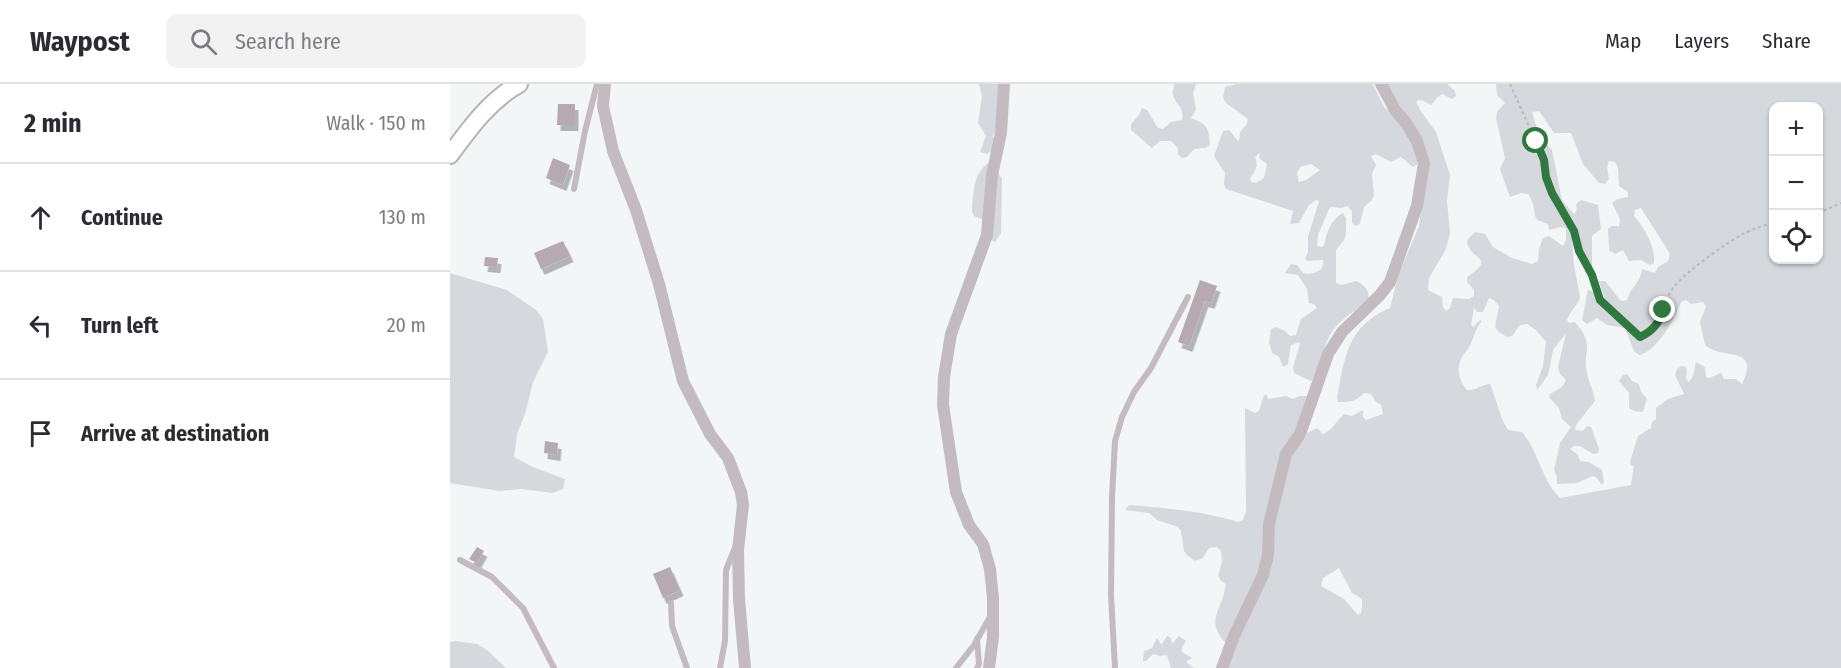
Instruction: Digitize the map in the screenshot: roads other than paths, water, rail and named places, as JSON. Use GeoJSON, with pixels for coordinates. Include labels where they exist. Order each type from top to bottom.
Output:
{"type":"FeatureCollection","features":[{"type":"Feature","properties":{"kind":"street"},"geometry":{"type":"LineString","coordinates":[[450,154],[478,118],[511,88],[519,84]]}},
{"type":"Feature","properties":{"kind":"street"},"geometry":{"type":"LineString","coordinates":[[605,84],[603,106],[613,151],[636,210],[659,284],[683,381],[710,434],[728,458],[741,492],[743,505],[739,539],[739,599],[745,668]]}},
{"type":"Feature","properties":{"kind":"street"},"geometry":{"type":"LineString","coordinates":[[989,668],[993,637],[990,569],[983,544],[969,525],[956,492],[943,405],[951,334],[987,235],[992,175],[1001,133],[1004,84]]}},
{"type":"Feature","properties":{"kind":"street"},"geometry":{"type":"LineString","coordinates":[[1222,668],[1234,636],[1263,575],[1268,555],[1269,524],[1287,454],[1300,434],[1328,354],[1342,332],[1390,282],[1417,206],[1424,163],[1418,141],[1395,110],[1381,84]]}},
{"type":"Feature","properties":{"kind":"lane"},"geometry":{"type":"LineString","coordinates":[[574,189],[585,130],[597,84]]}},
{"type":"Feature","properties":{"kind":"lane"},"geometry":{"type":"LineString","coordinates":[[1115,668],[1111,583],[1115,441],[1122,417],[1134,392],[1151,368],[1188,297]]}},
{"type":"Feature","properties":{"kind":"lane"},"geometry":{"type":"LineString","coordinates":[[720,668],[725,641],[726,570],[739,539]]}},
{"type":"Feature","properties":{"kind":"lane"},"geometry":{"type":"LineString","coordinates":[[460,560],[492,577],[523,608],[554,668]]}},
{"type":"Feature","properties":{"kind":"lane"},"geometry":{"type":"LineString","coordinates":[[671,603],[672,626],[687,668]]}},
{"type":"Feature","properties":{"kind":"lane"},"geometry":{"type":"LineString","coordinates":[[958,667],[993,611]]}},
{"type":"Feature","properties":{"kind":"lane"},"geometry":{"type":"LineString","coordinates":[[977,639],[979,664],[977,668]]}}]}
